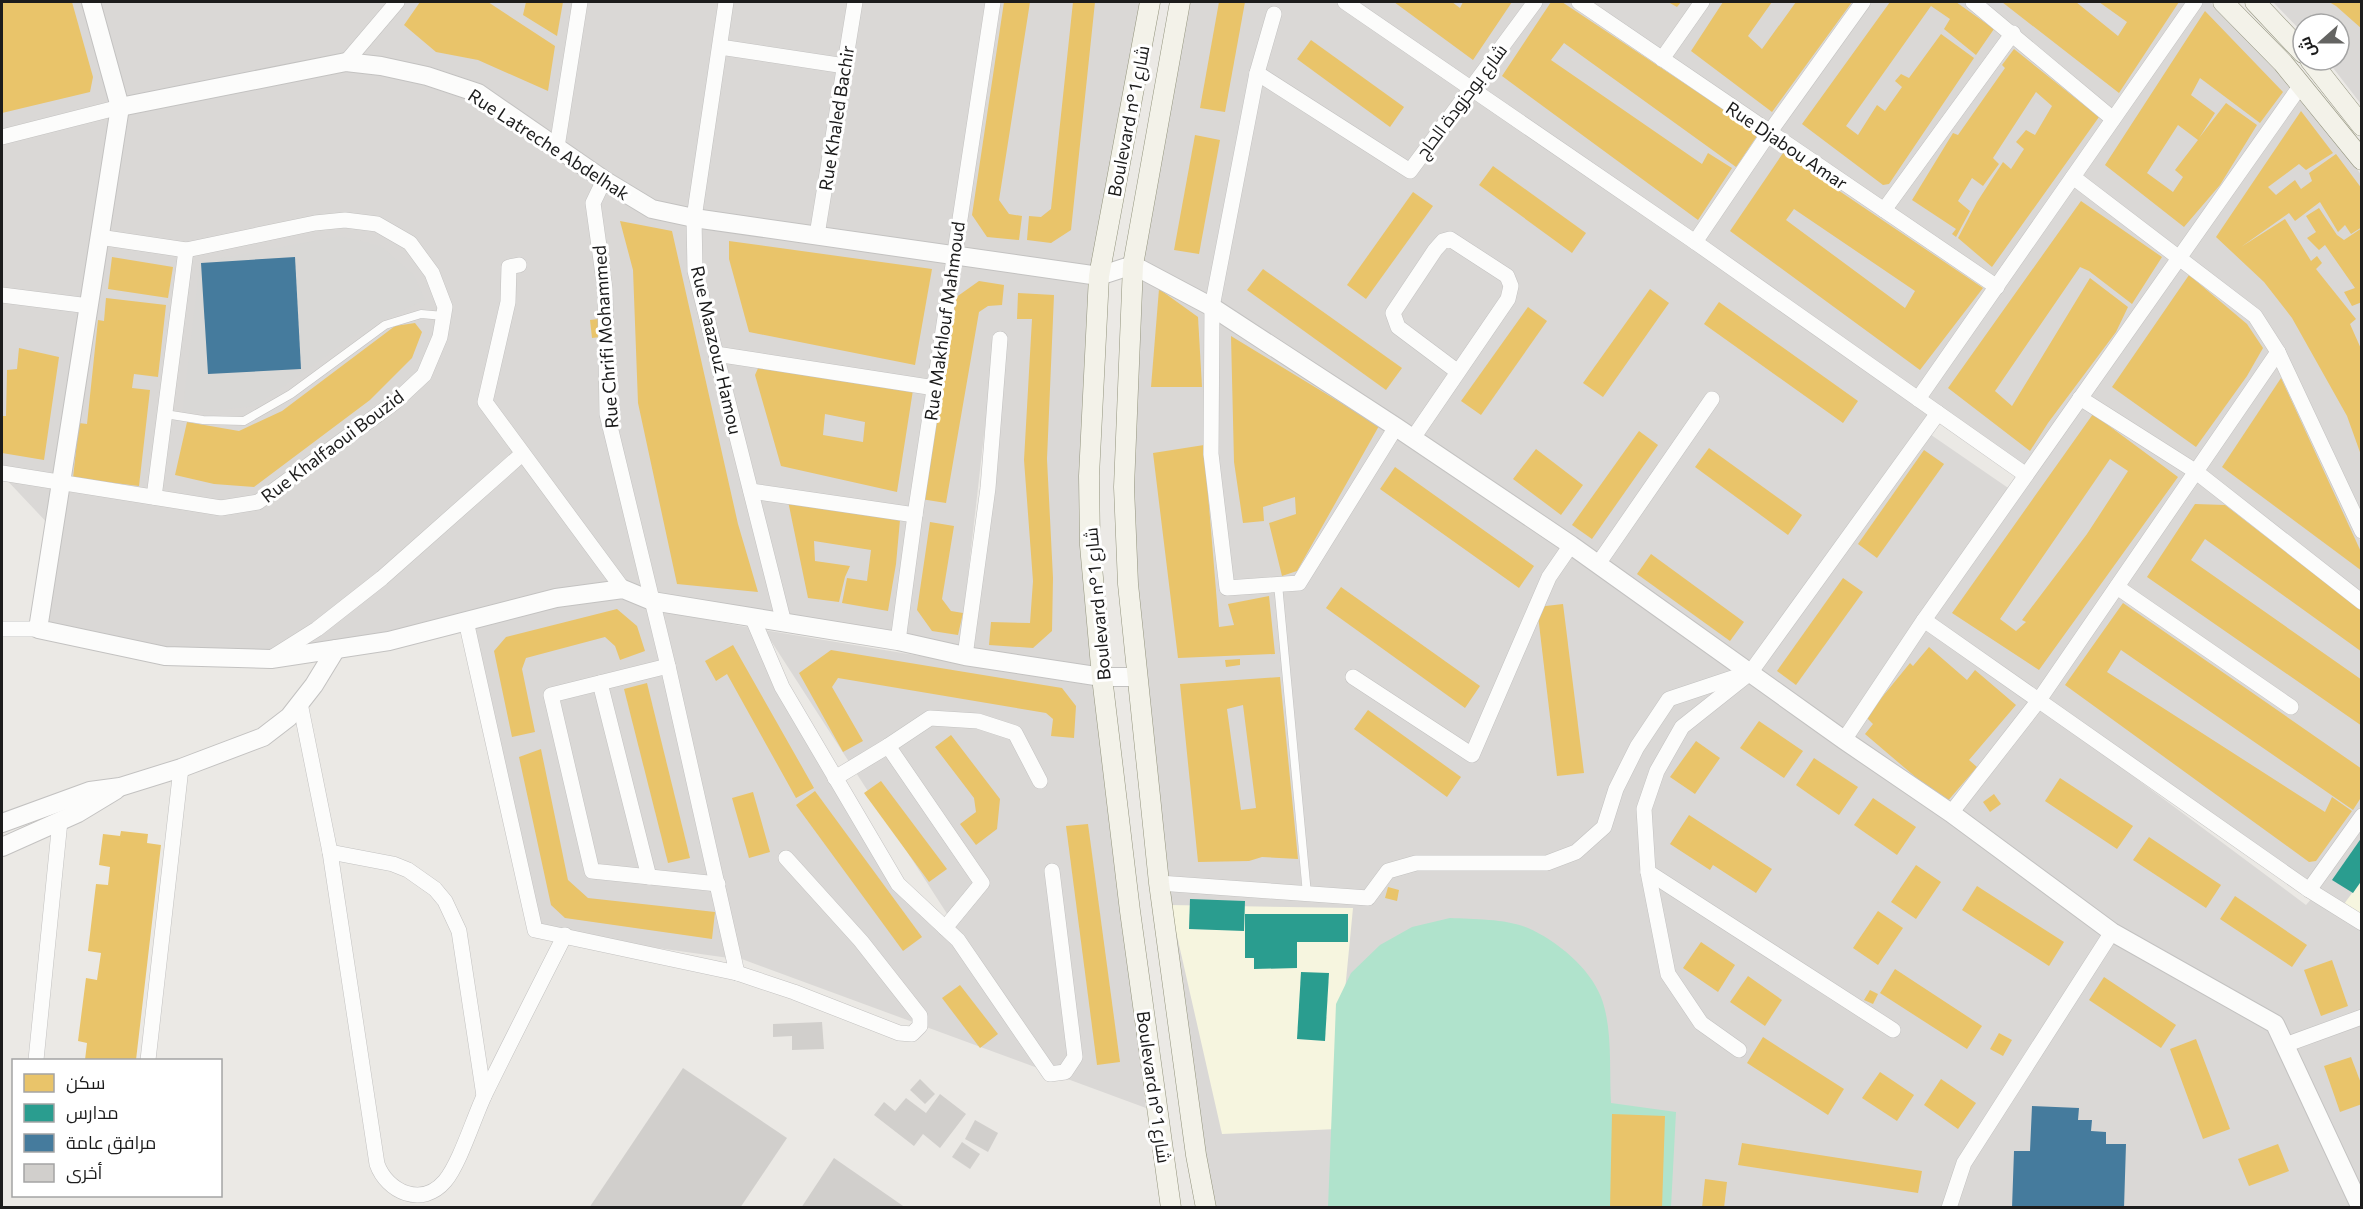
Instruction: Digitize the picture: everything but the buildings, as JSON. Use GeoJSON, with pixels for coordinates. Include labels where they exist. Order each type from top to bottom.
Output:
{"type":"FeatureCollection","features":[{"type":"Feature","properties":{"kind":"main road","name":"Boulevard n° شارع 1"},"geometry":{"type":"LineString","coordinates":[[1150,2],[1099,276],[1089,476],[1090,545],[1102,677],[1130,911],[1171,1208]]}},
{"type":"Feature","properties":{"kind":"main road","name":"Boulevard n° شارع 1"},"geometry":{"type":"LineString","coordinates":[[1180,2],[1133,265],[1124,487],[1128,584],[1159,884],[1196,1155],[1206,1208]]}},
{"type":"Feature","properties":{"kind":"main road"},"geometry":{"type":"LineString","coordinates":[[2223,2],[2301,85],[2361,160]]}},
{"type":"Feature","properties":{"kind":"main road"},"geometry":{"type":"LineString","coordinates":[[2255,2],[2291,40]]}},
{"type":"Feature","properties":{"kind":"main road"},"geometry":{"type":"LineString","coordinates":[[2319,72],[2361,126]]}},
{"type":"Feature","properties":{"kind":"street"},"geometry":{"type":"LineString","coordinates":[[38,629],[120,107],[92,2]]}},
{"type":"Feature","properties":{"kind":"street"},"geometry":{"type":"LineString","coordinates":[[346,62],[397,2]]}},
{"type":"Feature","properties":{"kind":"street"},"geometry":{"type":"LineString","coordinates":[[557,147],[580,2]]}},
{"type":"Feature","properties":{"kind":"street","name":"Rue Maazouz Hamou"},"geometry":{"type":"LineString","coordinates":[[726,2],[694,218],[695,271],[784,623]]}},
{"type":"Feature","properties":{"kind":"street","name":"Rue Khaled Bachir"},"geometry":{"type":"LineString","coordinates":[[818,236],[855,2]]}},
{"type":"Feature","properties":{"kind":"street","name":"Rue Makhlouf Mahmoud"},"geometry":{"type":"LineString","coordinates":[[898,641],[993,2]]}},
{"type":"Feature","properties":{"kind":"street"},"geometry":{"type":"LineString","coordinates":[[1345,2],[1695,242],[2026,475]]}},
{"type":"Feature","properties":{"kind":"street","name":"شارع بوحزودة الحاج"},"geometry":{"type":"LineString","coordinates":[[1257,73],[1410,171],[1535,2]]}},
{"type":"Feature","properties":{"kind":"street","name":"Rue Djabou Amar"},"geometry":{"type":"LineString","coordinates":[[1580,2],[1996,287]]}},
{"type":"Feature","properties":{"kind":"street"},"geometry":{"type":"LineString","coordinates":[[1662,59],[1702,2]]}},
{"type":"Feature","properties":{"kind":"street"},"geometry":{"type":"LineString","coordinates":[[1695,242],[1769,133],[1863,2]]}},
{"type":"Feature","properties":{"kind":"street"},"geometry":{"type":"LineString","coordinates":[[1973,2],[2013,33],[2113,119]]}},
{"type":"Feature","properties":{"kind":"street"},"geometry":{"type":"LineString","coordinates":[[1918,399],[2195,2]]}},
{"type":"Feature","properties":{"kind":"street"},"geometry":{"type":"LineString","coordinates":[[1274,14],[1257,73],[1212,308],[1211,454],[1227,588],[1299,583],[1396,427]]}},
{"type":"Feature","properties":{"kind":"street"},"geometry":{"type":"LineString","coordinates":[[1884,210],[2013,33]]}},
{"type":"Feature","properties":{"kind":"street"},"geometry":{"type":"LineString","coordinates":[[720,47],[845,66]]}},
{"type":"Feature","properties":{"kind":"street","name":"Rue Latreche Abdelhak"},"geometry":{"type":"LineString","coordinates":[[120,107],[346,62],[381,66],[427,76],[478,93],[604,180],[652,209],[694,218],[1099,276]]}},
{"type":"Feature","properties":{"kind":"street"},"geometry":{"type":"LineString","coordinates":[[1844,740],[1924,620],[2301,85]]}},
{"type":"Feature","properties":{"kind":"street"},"geometry":{"type":"LineString","coordinates":[[2,137],[120,107]]}},
{"type":"Feature","properties":{"kind":"street"},"geometry":{"type":"LineString","coordinates":[[2073,177],[2255,316],[2278,352],[2361,531]]}},
{"type":"Feature","properties":{"kind":"street","name":"Rue Chrifi Mohammed"},"geometry":{"type":"LineString","coordinates":[[604,180],[593,203],[605,290],[607,414],[668,666],[737,973]]}},
{"type":"Feature","properties":{"kind":"street","name":"Rue Khalfaoui Bouzid"},"geometry":{"type":"LineString","coordinates":[[2,474],[221,508],[258,502],[396,402],[424,375],[440,337],[446,307],[432,273],[410,243],[377,224],[345,220],[315,223],[186,250],[99,237]]}},
{"type":"Feature","properties":{"kind":"street"},"geometry":{"type":"LineString","coordinates":[[1413,438],[1508,299],[1511,286],[1507,276],[1450,239],[1443,241],[1435,250],[1393,313],[1398,327],[1458,372]]}},
{"type":"Feature","properties":{"kind":"street"},"geometry":{"type":"LineString","coordinates":[[154,497],[186,250]]}},
{"type":"Feature","properties":{"kind":"street"},"geometry":{"type":"LineString","coordinates":[[519,265],[509,267],[508,302],[484,402],[623,589]]}},
{"type":"Feature","properties":{"kind":"street"},"geometry":{"type":"LineString","coordinates":[[1099,276],[1133,265],[1212,308],[1413,438],[1571,545],[1844,740],[1951,813],[2112,932],[2275,1024],[2361,1208]]}},
{"type":"Feature","properties":{"kind":"street"},"geometry":{"type":"LineString","coordinates":[[2,295],[89,306]]}},
{"type":"Feature","properties":{"kind":"street"},"geometry":{"type":"LineString","coordinates":[[964,656],[988,488],[1000,339]]}},
{"type":"Feature","properties":{"kind":"street"},"geometry":{"type":"LineString","coordinates":[[1951,813],[2039,700],[2278,352]]}},
{"type":"Feature","properties":{"kind":"street"},"geometry":{"type":"LineString","coordinates":[[716,354],[935,388]]}},
{"type":"Feature","properties":{"kind":"street"},"geometry":{"type":"LineString","coordinates":[[2080,398],[2195,471],[2361,602]]}},
{"type":"Feature","properties":{"kind":"street"},"geometry":{"type":"LineString","coordinates":[[1598,564],[1712,399]]}},
{"type":"Feature","properties":{"kind":"street"},"geometry":{"type":"LineString","coordinates":[[1739,1050],[1701,1023],[1668,974],[1648,872],[1644,809],[1657,771],[1682,727],[1750,673],[1938,413]]}},
{"type":"Feature","properties":{"kind":"street"},"geometry":{"type":"LineString","coordinates":[[270,659],[317,629],[382,578],[522,454]]}},
{"type":"Feature","properties":{"kind":"street"},"geometry":{"type":"LineString","coordinates":[[751,491],[915,515]]}},
{"type":"Feature","properties":{"kind":"street"},"geometry":{"type":"LineString","coordinates":[[1353,677],[1472,754],[1549,577],[1571,545]]}},
{"type":"Feature","properties":{"kind":"street"},"geometry":{"type":"LineString","coordinates":[[2117,587],[2291,707]]}},
{"type":"Feature","properties":{"kind":"street"},"geometry":{"type":"LineString","coordinates":[[2,629],[38,629],[165,656],[270,659],[389,641],[555,598],[623,589],[652,601],[898,641],[964,656],[1102,677],[1137,677]]}},
{"type":"Feature","properties":{"kind":"street"},"geometry":{"type":"LineString","coordinates":[[753,619],[782,687],[898,884],[958,940],[1050,1074],[1065,1072],[1075,1057],[1052,871]]}},
{"type":"Feature","properties":{"kind":"street"},"geometry":{"type":"LineString","coordinates":[[1924,620],[2309,890],[2361,923]]}},
{"type":"Feature","properties":{"kind":"street"},"geometry":{"type":"LineString","coordinates":[[466,621],[535,930],[737,973],[794,992],[899,1033],[912,1034],[920,1026],[920,1016],[861,941],[786,858]]}},
{"type":"Feature","properties":{"kind":"street"},"geometry":{"type":"LineString","coordinates":[[2,823],[90,791],[120,787],[181,768],[263,737],[278,728],[300,703],[336,649]]}},
{"type":"Feature","properties":{"kind":"street"},"geometry":{"type":"LineString","coordinates":[[668,666],[551,695],[592,871],[718,884]]}},
{"type":"Feature","properties":{"kind":"street"},"geometry":{"type":"LineString","coordinates":[[1159,884],[1368,898],[1388,871],[1416,863],[1547,863],[1576,852],[1604,827],[1616,789],[1637,747],[1669,699],[1700,687],[1750,673]]}},
{"type":"Feature","properties":{"kind":"street"},"geometry":{"type":"LineString","coordinates":[[600,683],[649,877]]}},
{"type":"Feature","properties":{"kind":"street"},"geometry":{"type":"LineString","coordinates":[[300,703],[330,852],[377,1164],[387,1182],[395,1189],[415,1195],[425,1194],[443,1183],[450,1175],[484,1096],[565,935]]}},
{"type":"Feature","properties":{"kind":"street"},"geometry":{"type":"LineString","coordinates":[[836,778],[930,718],[978,721],[1016,733],[1040,780]]}},
{"type":"Feature","properties":{"kind":"street"},"geometry":{"type":"LineString","coordinates":[[888,746],[982,883],[945,928]]}},
{"type":"Feature","properties":{"kind":"street"},"geometry":{"type":"LineString","coordinates":[[148,1059],[181,768]]}},
{"type":"Feature","properties":{"kind":"street"},"geometry":{"type":"LineString","coordinates":[[2,847],[95,804],[120,787]]}},
{"type":"Feature","properties":{"kind":"street"},"geometry":{"type":"LineString","coordinates":[[2309,890],[2361,816]]}},
{"type":"Feature","properties":{"kind":"street"},"geometry":{"type":"LineString","coordinates":[[36,1059],[60,821]]}},
{"type":"Feature","properties":{"kind":"street"},"geometry":{"type":"LineString","coordinates":[[330,852],[393,864],[408,870],[435,889],[445,902],[459,931],[484,1096]]}},
{"type":"Feature","properties":{"kind":"street"},"geometry":{"type":"LineString","coordinates":[[1648,872],[1893,1030]]}},
{"type":"Feature","properties":{"kind":"street"},"geometry":{"type":"LineString","coordinates":[[1948,1208],[1964,1163],[2112,932]]}},
{"type":"Feature","properties":{"kind":"street"},"geometry":{"type":"LineString","coordinates":[[2285,1045],[2361,1017]]}},
{"type":"Feature","properties":{"kind":"lane"},"geometry":{"type":"LineString","coordinates":[[165,414],[203,420],[244,421],[291,394],[385,325],[421,314],[444,316]]}},
{"type":"Feature","properties":{"kind":"lane"},"geometry":{"type":"LineString","coordinates":[[1278,584],[1306,894]]}},
{"type":"Feature","properties":{"kind":"shaded area"},"geometry":{"type":"Polygon","coordinates":[[[2,2],[993,2],[898,641],[649,609],[662,663],[550,689],[586,872],[714,889],[729,958],[565,935],[540,925],[473,629],[517,617],[235,659],[38,629],[53,529],[2,475],[2,2]]]}},
{"type":"Feature","properties":{"kind":"shaded area"},"geometry":{"type":"Polygon","coordinates":[[[998,2],[1141,2],[1091,266],[961,247],[998,2]]]}},
{"type":"Feature","properties":{"kind":"shaded area"},"geometry":{"type":"Polygon","coordinates":[[[1188,2],[1335,2],[1464,90],[1451,108],[1459,113],[1472,96],[1698,250],[1931,415],[1921,428],[2014,492],[1845,739],[1951,812],[2030,712],[2034,715],[2040,707],[2306,905],[2312,898],[2361,929],[2361,1187],[2352,1167],[2335,1173],[2351,1207],[1954,1207],[1969,1165],[2063,1017],[2055,1011],[1960,1159],[1943,1207],[1216,1207],[1204,1156],[1168,889],[1369,903],[1392,875],[1417,868],[1549,868],[1580,856],[1608,829],[1622,790],[1642,750],[1672,704],[1726,685],[1677,725],[1652,768],[1639,809],[1641,835],[1657,771],[1682,727],[1748,674],[1669,699],[1637,747],[1616,789],[1604,827],[1584,845],[1547,863],[1473,863],[1465,858],[1416,858],[1385,866],[1366,892],[1310,888],[1282,589],[1297,588],[1375,460],[1371,458],[1297,577],[1231,582],[1217,454],[1217,321],[1244,338],[1187,284],[1143,260],[1188,2]]]}},
{"type":"Feature","properties":{"kind":"shaded area"},"geometry":{"type":"Polygon","coordinates":[[[1354,2],[1529,2],[1470,81],[1354,2]]]}},
{"type":"Feature","properties":{"kind":"shaded area"},"geometry":{"type":"Polygon","coordinates":[[[1542,2],[1571,2],[1762,134],[1693,234],[1478,87],[1542,2]]]}},
{"type":"Feature","properties":{"kind":"shaded area"},"geometry":{"type":"Polygon","coordinates":[[[1589,2],[1695,2],[1661,51],[1589,2]]]}},
{"type":"Feature","properties":{"kind":"shaded area"},"geometry":{"type":"Polygon","coordinates":[[[1709,2],[1857,2],[1767,125],[1670,58],[1709,2]]]}},
{"type":"Feature","properties":{"kind":"shaded area"},"geometry":{"type":"Polygon","coordinates":[[[1870,2],[1965,2],[2006,34],[1882,203],[1776,131],[1870,2]]]}},
{"type":"Feature","properties":{"kind":"shaded area"},"geometry":{"type":"Polygon","coordinates":[[[1982,2],[2188,2],[2112,111],[1982,2]]]}},
{"type":"Feature","properties":{"kind":"shaded area"},"geometry":{"type":"Polygon","coordinates":[[[2201,2],[2210,2],[2235,25],[2293,88],[2177,252],[2080,176],[2201,2]]]}},
{"type":"Feature","properties":{"kind":"shaded area"},"geometry":{"type":"Polygon","coordinates":[[[2273,2],[2361,2],[2361,104],[2336,72],[2351,72],[2351,12],[2291,12],[2291,21],[2273,2]]]}},
{"type":"Feature","properties":{"kind":"shaded area"},"geometry":{"type":"Polygon","coordinates":[[[2014,40],[2106,120],[1995,279],[1891,209],[2014,40]]]}},
{"type":"Feature","properties":{"kind":"shaded area"},"geometry":{"type":"Polygon","coordinates":[[[2300,96],[2348,154],[2361,175],[2361,521],[2283,349],[2187,257],[2300,96]]]}},
{"type":"Feature","properties":{"kind":"shaded area"},"geometry":{"type":"Polygon","coordinates":[[[1771,140],[1989,288],[1917,391],[1701,240],[1771,140]]]}},
{"type":"Feature","properties":{"kind":"shaded area"},"geometry":{"type":"Polygon","coordinates":[[[2074,185],[2171,260],[2025,468],[1926,398],[2074,185]]]}},
{"type":"Feature","properties":{"kind":"shaded area"},"geometry":{"type":"Polygon","coordinates":[[[340,236],[381,246],[414,275],[425,300],[361,331],[256,406],[182,414],[200,262],[340,236]]]}},
{"type":"Feature","properties":{"kind":"shaded area"},"geometry":{"type":"Polygon","coordinates":[[[958,265],[1089,282],[1081,453],[1093,667],[971,648],[995,338],[960,646],[905,634],[958,265]]]}},
{"type":"Feature","properties":{"kind":"shaded area"},"geometry":{"type":"Polygon","coordinates":[[[2179,266],[2251,320],[2272,352],[2193,464],[2088,397],[2179,266]]]}},
{"type":"Feature","properties":{"kind":"shaded area"},"geometry":{"type":"Polygon","coordinates":[[[1141,279],[1207,314],[1220,577],[1275,590],[1302,888],[1167,879],[1136,585],[1132,491],[1141,279]]]}},
{"type":"Feature","properties":{"kind":"shaded area"},"geometry":{"type":"Polygon","coordinates":[[[2278,362],[2361,543],[2361,595],[2203,470],[2278,362]]]}},
{"type":"Feature","properties":{"kind":"shaded area"},"geometry":{"type":"Polygon","coordinates":[[[2081,405],[2188,473],[2037,693],[1931,618],[2081,405]]]}},
{"type":"Feature","properties":{"kind":"shaded area"},"geometry":{"type":"Polygon","coordinates":[[[2196,479],[2361,609],[2361,806],[2307,882],[2047,700],[2196,479]]]}},
{"type":"Feature","properties":{"kind":"shaded area"},"geometry":{"type":"Polygon","coordinates":[[[660,611],[752,628],[893,887],[955,943],[1042,1061],[764,630],[1095,685],[1146,1108],[739,958],[660,611]]]}},
{"type":"Feature","properties":{"kind":"shaded area"},"geometry":{"type":"Polygon","coordinates":[[[1926,627],[2032,701],[1952,802],[1853,736],[1926,627]]]}},
{"type":"Feature","properties":{"kind":"shaded area"},"geometry":{"type":"Polygon","coordinates":[[[664,672],[711,878],[653,872],[606,687],[664,672]]]}},
{"type":"Feature","properties":{"kind":"shaded area"},"geometry":{"type":"Polygon","coordinates":[[[596,690],[642,870],[596,866],[557,699],[596,690]]]}},
{"type":"Feature","properties":{"kind":"shaded area"},"geometry":{"type":"Polygon","coordinates":[[[2361,826],[2361,916],[2317,889],[2361,826]]]}},
{"type":"Feature","properties":{"kind":"shaded area"},"geometry":{"type":"Polygon","coordinates":[[[2361,881],[2361,918],[2344,904],[2361,881]]]}},
{"type":"Feature","properties":{"kind":"shaded area"},"geometry":{"type":"Polygon","coordinates":[[[1170,905],[1353,908],[1339,1053],[1337,1129],[1222,1134],[1170,905]]]}},
{"type":"Feature","properties":{"kind":"green space"},"geometry":{"type":"Polygon","coordinates":[[[1450,918],[1500,921],[1528,928],[1561,948],[1589,975],[1605,1009],[1610,1049],[1611,1103],[1676,1112],[1671,1207],[1328,1208],[1336,1004],[1351,973],[1380,945],[1412,927],[1450,918]]]}}]}
